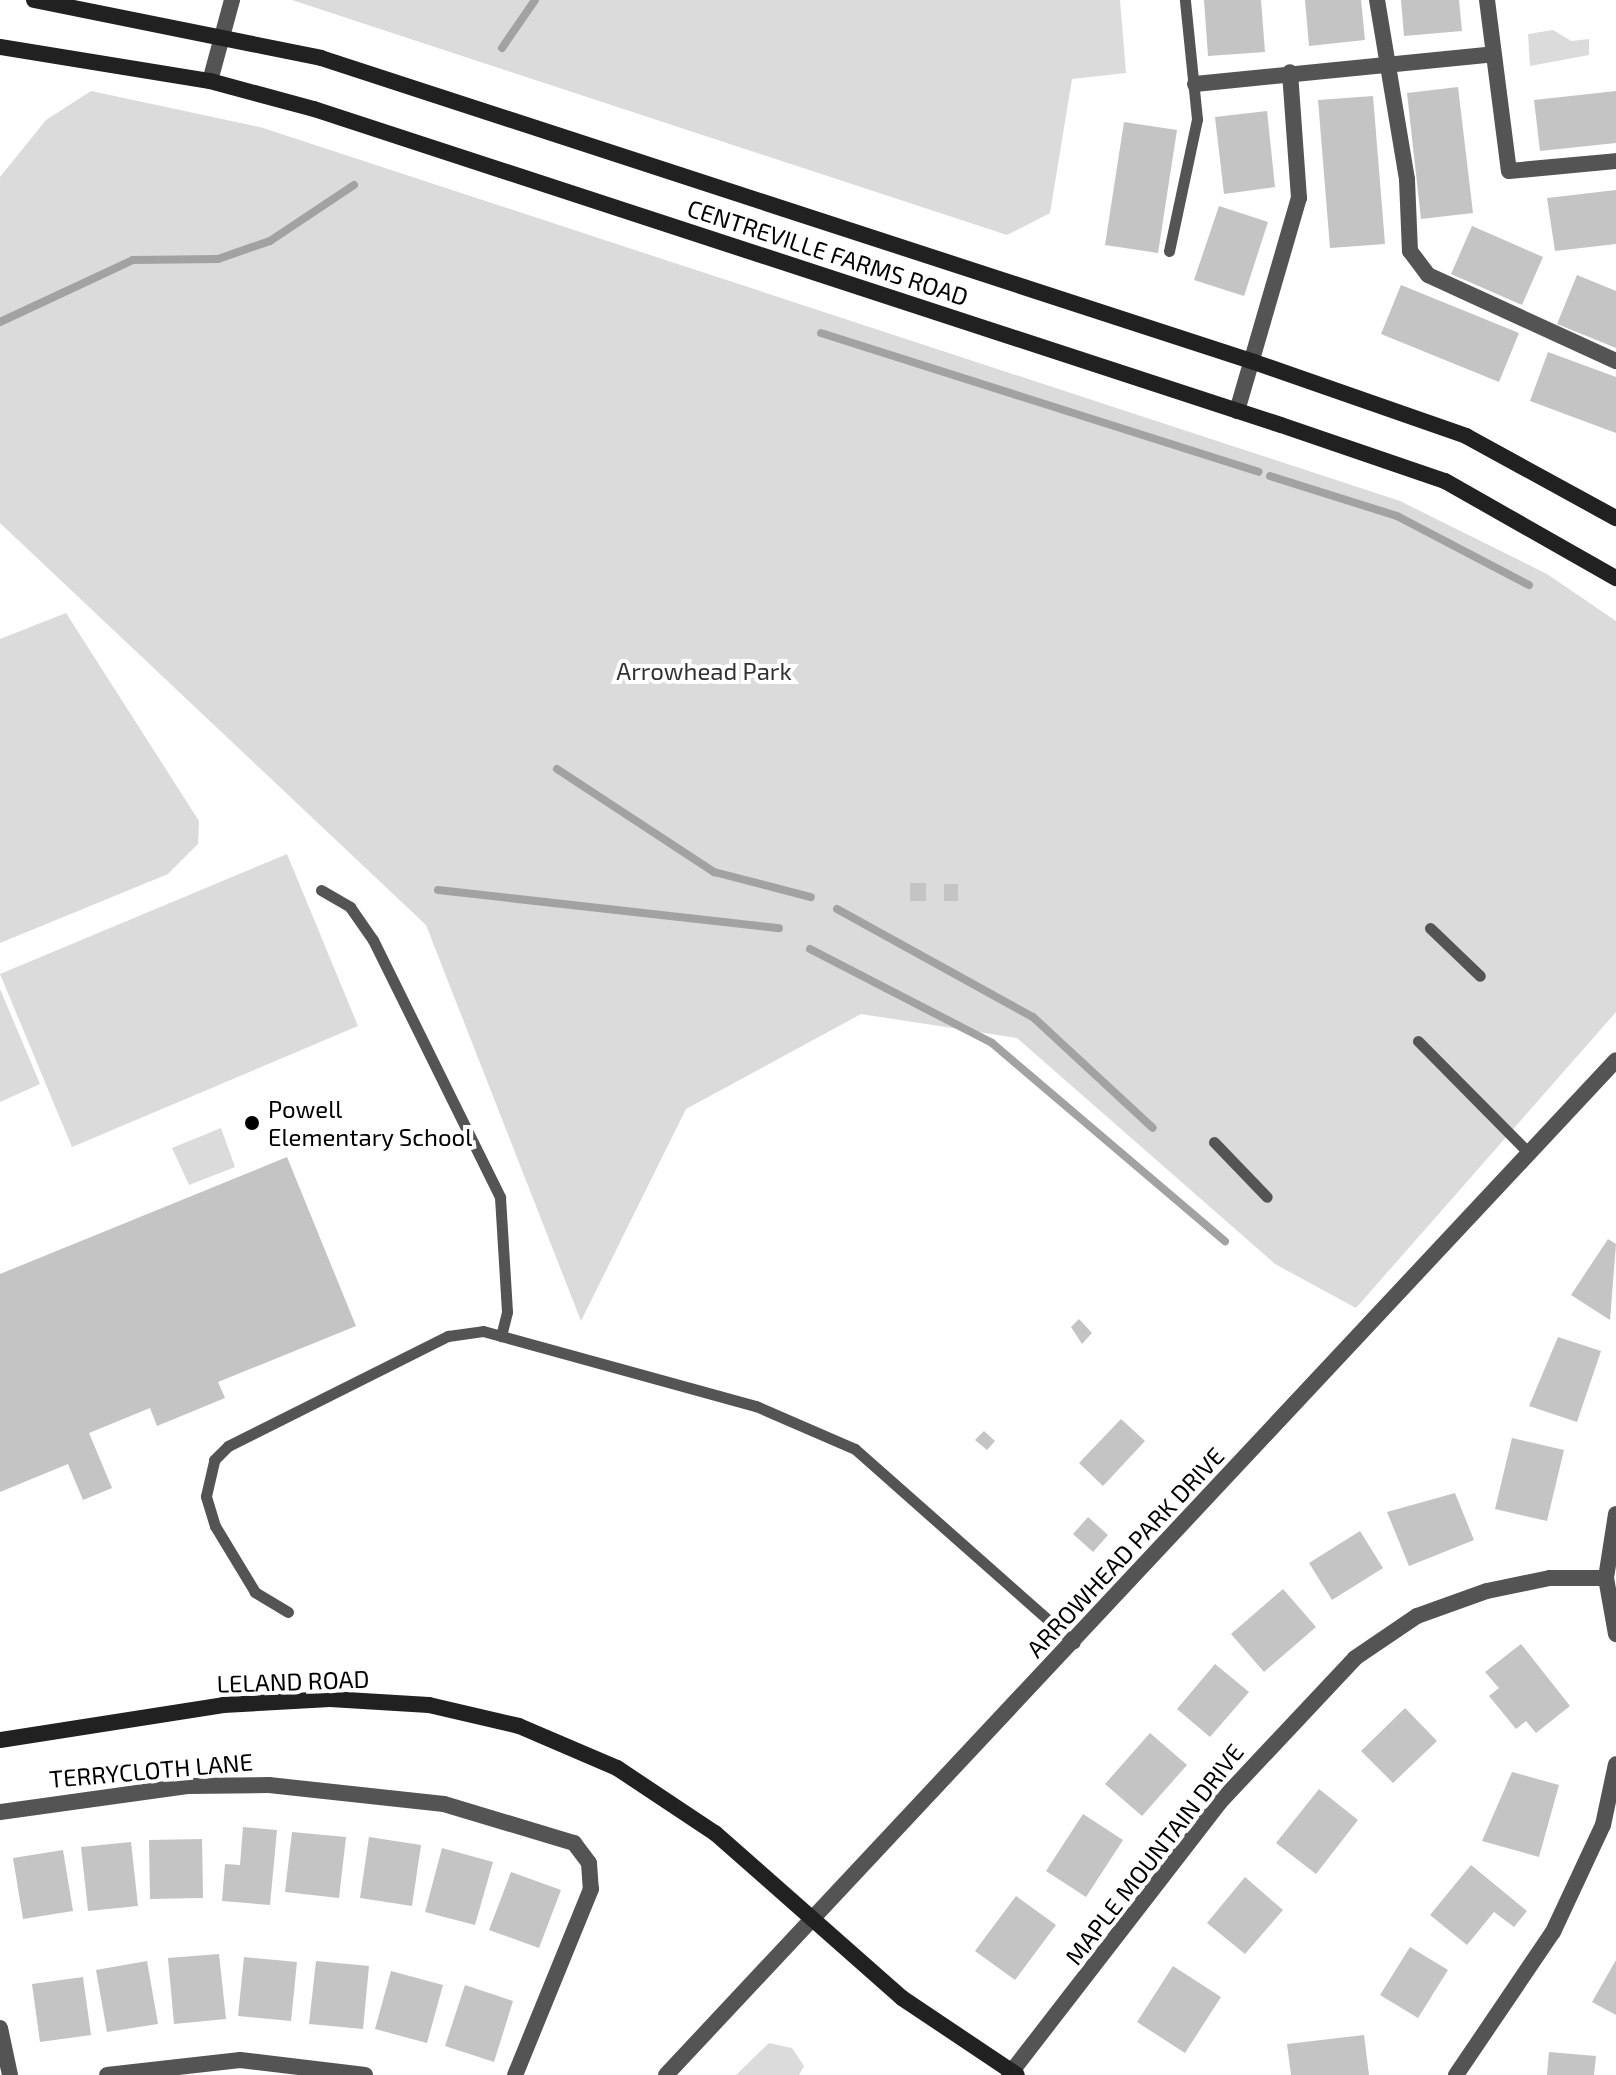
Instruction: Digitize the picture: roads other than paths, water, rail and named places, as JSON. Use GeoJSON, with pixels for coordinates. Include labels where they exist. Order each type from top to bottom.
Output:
{"type":"FeatureCollection","features":[{"type":"Feature","properties":{"kind":"street","name":"CENTREVILLE FARMS ROAD"},"geometry":{"type":"LineString","coordinates":[[34,0],[222,33],[321,58],[1254,362],[1466,436],[1616,518]]}},
{"type":"Feature","properties":{"kind":"street"},"geometry":{"type":"LineString","coordinates":[[210,81],[232,0]]}},
{"type":"Feature","properties":{"kind":"street"},"geometry":{"type":"LineString","coordinates":[[1377,0],[1407,180],[1410,251],[1428,275],[1616,361]]}},
{"type":"Feature","properties":{"kind":"street"},"geometry":{"type":"LineString","coordinates":[[1487,0],[1509,171],[1616,161]]}},
{"type":"Feature","properties":{"kind":"street","name":"CENTREVILLE FARMS ROAD"},"geometry":{"type":"LineString","coordinates":[[0,47],[210,81],[1237,411],[1445,481],[1616,578]]}},
{"type":"Feature","properties":{"kind":"street"},"geometry":{"type":"LineString","coordinates":[[1195,84],[1290,72],[1493,54]]}},
{"type":"Feature","properties":{"kind":"street"},"geometry":{"type":"LineString","coordinates":[[1237,411],[1254,362],[1299,198],[1290,72]]}},
{"type":"Feature","properties":{"kind":"street","name":"ARROWHEAD PARK DRIVE"},"geometry":{"type":"LineString","coordinates":[[666,2075],[815,1920],[1616,1060]]}},
{"type":"Feature","properties":{"kind":"street"},"geometry":{"type":"LineString","coordinates":[[1616,1514],[1606,1578],[1616,1634]]}},
{"type":"Feature","properties":{"kind":"street","name":"MAPLE MOUNTAIN DRIVE"},"geometry":{"type":"LineString","coordinates":[[1012,2074],[1219,1803],[1355,1658],[1417,1616],[1487,1591],[1550,1578],[1606,1578]]}},
{"type":"Feature","properties":{"kind":"street","name":"LELAND ROAD"},"geometry":{"type":"LineString","coordinates":[[0,1740],[223,1705],[330,1699],[429,1705],[519,1726],[617,1768],[715,1833],[902,1998],[1012,2074]]}},
{"type":"Feature","properties":{"kind":"street"},"geometry":{"type":"LineString","coordinates":[[1456,2075],[1553,1932],[1603,1825],[1616,1764]]}},
{"type":"Feature","properties":{"kind":"street","name":"TERRYCLOTH LANE"},"geometry":{"type":"LineString","coordinates":[[1,1812],[187,1786],[269,1785],[444,1804],[574,1843],[589,1863],[591,1889],[515,2075]]}},
{"type":"Feature","properties":{"kind":"street"},"geometry":{"type":"LineString","coordinates":[[0,2028],[10,2075]]}},
{"type":"Feature","properties":{"kind":"street"},"geometry":{"type":"LineString","coordinates":[[107,2075],[240,2060],[365,2075]]}},
{"type":"Feature","properties":{"kind":"lane"},"geometry":{"type":"LineString","coordinates":[[1169,251],[1197,119],[1185,0]]}},
{"type":"Feature","properties":{"kind":"lane"},"geometry":{"type":"LineString","coordinates":[[321,890],[350,907],[373,940],[500,1197],[507,1312],[501,1336]]}},
{"type":"Feature","properties":{"kind":"lane"},"geometry":{"type":"LineString","coordinates":[[1430,928],[1480,976]]}},
{"type":"Feature","properties":{"kind":"lane"},"geometry":{"type":"LineString","coordinates":[[1418,1041],[1529,1153]]}},
{"type":"Feature","properties":{"kind":"lane"},"geometry":{"type":"LineString","coordinates":[[1214,1142],[1267,1197]]}},
{"type":"Feature","properties":{"kind":"lane"},"geometry":{"type":"LineString","coordinates":[[288,1612],[255,1592],[215,1526],[206,1496],[214,1460],[228,1446],[448,1336],[501,1336],[756,1406],[855,1449],[1074,1643]]}},
{"type":"Feature","properties":{"kind":"waterway"},"geometry":{"type":"LineString","coordinates":[[502,48],[535,0]]}},
{"type":"Feature","properties":{"kind":"waterway"},"geometry":{"type":"LineString","coordinates":[[0,322],[133,260],[218,259],[270,241],[354,185]]}},
{"type":"Feature","properties":{"kind":"waterway"},"geometry":{"type":"LineString","coordinates":[[821,333],[1258,472]]}},
{"type":"Feature","properties":{"kind":"waterway"},"geometry":{"type":"LineString","coordinates":[[1270,476],[1397,516],[1529,585]]}},
{"type":"Feature","properties":{"kind":"waterway"},"geometry":{"type":"LineString","coordinates":[[557,769],[714,872],[811,897]]}},
{"type":"Feature","properties":{"kind":"waterway"},"geometry":{"type":"LineString","coordinates":[[438,890],[779,928]]}},
{"type":"Feature","properties":{"kind":"waterway"},"geometry":{"type":"LineString","coordinates":[[837,909],[1033,1017],[1153,1128]]}},
{"type":"Feature","properties":{"kind":"waterway"},"geometry":{"type":"LineString","coordinates":[[810,949],[992,1043],[1225,1241]]}},
{"type":"Feature","properties":{"kind":"place","name":"Powell Elementary School"},"geometry":{"type":"Point","coordinates":[252,1123]}},
{"type":"Feature","properties":{"kind":"park label","name":"Arrowhead Park"},"geometry":{"type":"Point","coordinates":[704,671]}}]}
